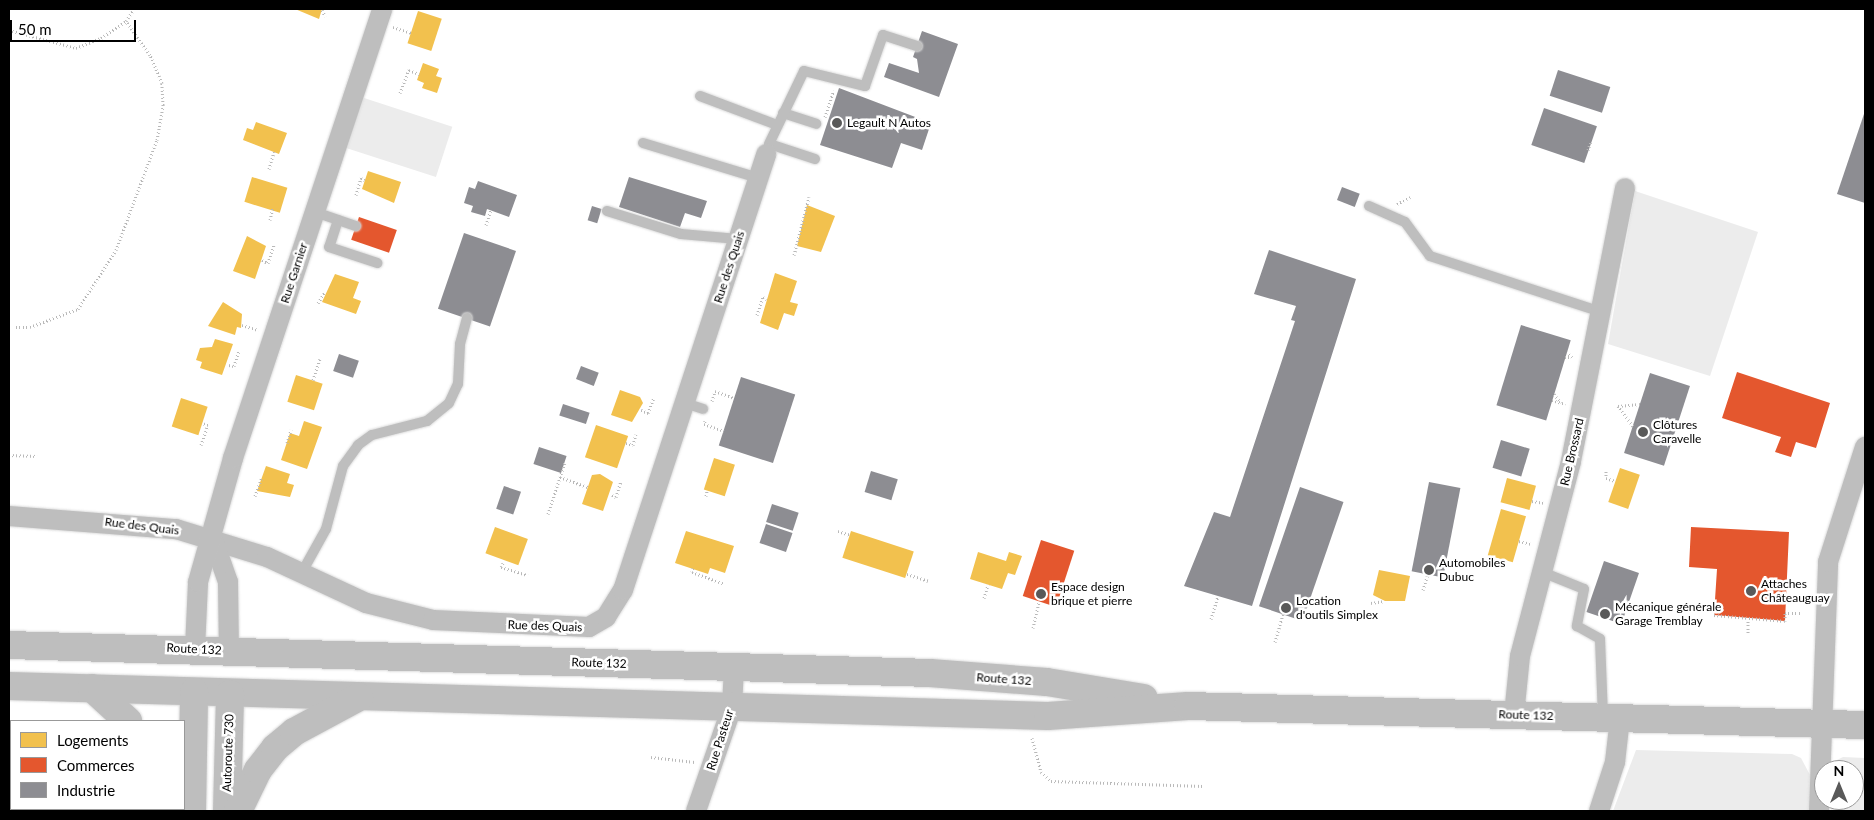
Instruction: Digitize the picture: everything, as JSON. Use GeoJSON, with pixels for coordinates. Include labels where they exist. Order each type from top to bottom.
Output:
{"type":"FeatureCollection","features":[{"type":"Feature","properties":{"kind":"highway","name":"Route 132"},"geometry":{"type":"LineString","coordinates":[[9,645],[195,649],[983,677],[1058,684],[1188,706]]}},
{"type":"Feature","properties":{"kind":"highway"},"geometry":{"type":"LineString","coordinates":[[192,811],[195,649]]}},
{"type":"Feature","properties":{"kind":"highway","name":"Autoroute 730"},"geometry":{"type":"LineString","coordinates":[[227,811],[230,694],[229,651]]}},
{"type":"Feature","properties":{"kind":"highway"},"geometry":{"type":"LineString","coordinates":[[982,713],[983,677]]}},
{"type":"Feature","properties":{"kind":"highway","name":"Route 132"},"geometry":{"type":"LineString","coordinates":[[9,686],[359,698],[1020,714],[1188,706],[1865,725]]}},
{"type":"Feature","properties":{"kind":"highway"},"geometry":{"type":"LineString","coordinates":[[92,688],[127,720]]}},
{"type":"Feature","properties":{"kind":"highway"},"geometry":{"type":"LineString","coordinates":[[238,811],[258,770],[275,748],[294,732],[359,698]]}},
{"type":"Feature","properties":{"kind":"street","name":"Rue Garnier"},"geometry":{"type":"LineString","coordinates":[[195,649],[198,582],[213,539],[233,458],[382,9]]}},
{"type":"Feature","properties":{"kind":"street","name":"Rue des Quais"},"geometry":{"type":"LineString","coordinates":[[9,516],[145,524],[213,539],[301,574],[366,604],[433,620],[589,627],[606,617],[623,590],[694,406],[738,239],[766,154]]}},
{"type":"Feature","properties":{"kind":"street","name":"Rue Brossard"},"geometry":{"type":"LineString","coordinates":[[1514,715],[1520,656],[1571,461],[1624,188]]}},
{"type":"Feature","properties":{"kind":"street"},"geometry":{"type":"LineString","coordinates":[[1819,811],[1828,562],[1865,447]]}},
{"type":"Feature","properties":{"kind":"street"},"geometry":{"type":"LineString","coordinates":[[213,539],[228,582],[229,651]]}},
{"type":"Feature","properties":{"kind":"street","name":"Rue Pasteur"},"geometry":{"type":"LineString","coordinates":[[696,811],[732,707],[734,667]]}},
{"type":"Feature","properties":{"kind":"street"},"geometry":{"type":"LineString","coordinates":[[1599,811],[1616,762],[1611,718]]}},
{"type":"Feature","properties":{"kind":"lane"},"geometry":{"type":"LineString","coordinates":[[815,159],[770,144],[777,125],[804,71],[866,86],[883,35],[917,46]]}},
{"type":"Feature","properties":{"kind":"lane"},"geometry":{"type":"LineString","coordinates":[[700,96],[777,125]]}},
{"type":"Feature","properties":{"kind":"lane"},"geometry":{"type":"LineString","coordinates":[[784,113],[816,124]]}},
{"type":"Feature","properties":{"kind":"lane"},"geometry":{"type":"LineString","coordinates":[[643,143],[758,178]]}},
{"type":"Feature","properties":{"kind":"lane"},"geometry":{"type":"LineString","coordinates":[[1369,206],[1405,222],[1430,256],[1601,312]]}},
{"type":"Feature","properties":{"kind":"lane"},"geometry":{"type":"LineString","coordinates":[[607,211],[681,234],[738,239]]}},
{"type":"Feature","properties":{"kind":"lane"},"geometry":{"type":"LineString","coordinates":[[315,212],[356,226]]}},
{"type":"Feature","properties":{"kind":"lane"},"geometry":{"type":"LineString","coordinates":[[338,220],[328,247],[377,263]]}},
{"type":"Feature","properties":{"kind":"lane"},"geometry":{"type":"LineString","coordinates":[[301,574],[326,529],[343,466],[358,445],[372,435],[427,421],[449,403],[458,384],[460,344],[467,318]]}},
{"type":"Feature","properties":{"kind":"lane"},"geometry":{"type":"LineString","coordinates":[[1542,572],[1584,589],[1577,626],[1600,639],[1611,718]]}},
{"type":"Feature","properties":{"kind":"path"},"geometry":{"type":"LineString","coordinates":[[9,30],[76,48],[126,21],[134,9]]}},
{"type":"Feature","properties":{"kind":"path"},"geometry":{"type":"LineString","coordinates":[[322,10],[325,16]]}},
{"type":"Feature","properties":{"kind":"path"},"geometry":{"type":"LineString","coordinates":[[9,327],[57,320],[78,309],[116,250],[157,140],[162,106],[162,83],[150,54],[126,21]]}},
{"type":"Feature","properties":{"kind":"path"},"geometry":{"type":"LineString","coordinates":[[400,93],[409,70],[419,74]]}},
{"type":"Feature","properties":{"kind":"path"},"geometry":{"type":"LineString","coordinates":[[1588,150],[1591,141]]}},
{"type":"Feature","properties":{"kind":"path"},"geometry":{"type":"LineString","coordinates":[[269,169],[274,152]]}},
{"type":"Feature","properties":{"kind":"path"},"geometry":{"type":"LineString","coordinates":[[356,195],[362,178],[365,180]]}},
{"type":"Feature","properties":{"kind":"path"},"geometry":{"type":"LineString","coordinates":[[794,255],[809,197]]}},
{"type":"Feature","properties":{"kind":"path"},"geometry":{"type":"LineString","coordinates":[[1394,206],[1410,197]]}},
{"type":"Feature","properties":{"kind":"path"},"geometry":{"type":"LineString","coordinates":[[270,220],[273,207]]}},
{"type":"Feature","properties":{"kind":"path"},"geometry":{"type":"LineString","coordinates":[[486,226],[491,210]]}},
{"type":"Feature","properties":{"kind":"path"},"geometry":{"type":"LineString","coordinates":[[262,260],[268,263],[274,245]]}},
{"type":"Feature","properties":{"kind":"path"},"geometry":{"type":"LineString","coordinates":[[318,303],[325,292]]}},
{"type":"Feature","properties":{"kind":"path"},"geometry":{"type":"LineString","coordinates":[[757,315],[763,297],[766,299]]}},
{"type":"Feature","properties":{"kind":"path"},"geometry":{"type":"LineString","coordinates":[[229,365],[234,366],[239,350]]}},
{"type":"Feature","properties":{"kind":"path"},"geometry":{"type":"LineString","coordinates":[[1565,357],[1572,357],[1567,352]]}},
{"type":"Feature","properties":{"kind":"path"},"geometry":{"type":"LineString","coordinates":[[313,380],[320,359]]}},
{"type":"Feature","properties":{"kind":"path"},"geometry":{"type":"LineString","coordinates":[[715,391],[734,398]]}},
{"type":"Feature","properties":{"kind":"path"},"geometry":{"type":"LineString","coordinates":[[1554,394],[1561,403]]}},
{"type":"Feature","properties":{"kind":"path"},"geometry":{"type":"LineString","coordinates":[[641,410],[648,413],[654,397]]}},
{"type":"Feature","properties":{"kind":"path"},"geometry":{"type":"LineString","coordinates":[[1633,426],[1618,406],[1640,404]]}},
{"type":"Feature","properties":{"kind":"path"},"geometry":{"type":"LineString","coordinates":[[201,445],[208,425],[202,423]]}},
{"type":"Feature","properties":{"kind":"path"},"geometry":{"type":"LineString","coordinates":[[704,424],[724,431]]}},
{"type":"Feature","properties":{"kind":"path"},"geometry":{"type":"LineString","coordinates":[[287,443],[292,430]]}},
{"type":"Feature","properties":{"kind":"path"},"geometry":{"type":"LineString","coordinates":[[626,443],[633,445],[636,434]]}},
{"type":"Feature","properties":{"kind":"path"},"geometry":{"type":"LineString","coordinates":[[9,455],[37,456]]}},
{"type":"Feature","properties":{"kind":"path"},"geometry":{"type":"LineString","coordinates":[[548,514],[565,462]]}},
{"type":"Feature","properties":{"kind":"path"},"geometry":{"type":"LineString","coordinates":[[1606,471],[1606,478],[1616,481]]}},
{"type":"Feature","properties":{"kind":"path"},"geometry":{"type":"LineString","coordinates":[[255,496],[262,477]]}},
{"type":"Feature","properties":{"kind":"path"},"geometry":{"type":"LineString","coordinates":[[560,477],[588,487]]}},
{"type":"Feature","properties":{"kind":"path"},"geometry":{"type":"LineString","coordinates":[[612,496],[616,497],[621,481]]}},
{"type":"Feature","properties":{"kind":"path"},"geometry":{"type":"LineString","coordinates":[[706,496],[707,491]]}},
{"type":"Feature","properties":{"kind":"path"},"geometry":{"type":"LineString","coordinates":[[838,531],[850,535]]}},
{"type":"Feature","properties":{"kind":"path"},"geometry":{"type":"LineString","coordinates":[[503,563],[501,567],[528,575]]}},
{"type":"Feature","properties":{"kind":"path"},"geometry":{"type":"LineString","coordinates":[[693,568],[692,572],[723,583]]}},
{"type":"Feature","properties":{"kind":"path"},"geometry":{"type":"LineString","coordinates":[[907,574],[928,581]]}},
{"type":"Feature","properties":{"kind":"path"},"geometry":{"type":"LineString","coordinates":[[1423,590],[1428,574]]}},
{"type":"Feature","properties":{"kind":"path"},"geometry":{"type":"LineString","coordinates":[[984,598],[988,585]]}},
{"type":"Feature","properties":{"kind":"path"},"geometry":{"type":"LineString","coordinates":[[1211,619],[1218,596]]}},
{"type":"Feature","properties":{"kind":"path"},"geometry":{"type":"LineString","coordinates":[[1371,603],[1385,601]]}},
{"type":"Feature","properties":{"kind":"path"},"geometry":{"type":"LineString","coordinates":[[1033,628],[1039,602]]}},
{"type":"Feature","properties":{"kind":"path"},"geometry":{"type":"LineString","coordinates":[[1714,615],[1748,619],[1785,620],[1785,613],[1802,613]]}},
{"type":"Feature","properties":{"kind":"path"},"geometry":{"type":"LineString","coordinates":[[1275,642],[1283,614]]}},
{"type":"Feature","properties":{"kind":"path"},"geometry":{"type":"LineString","coordinates":[[1748,619],[1748,633]]}},
{"type":"Feature","properties":{"kind":"path"},"geometry":{"type":"LineString","coordinates":[[1020,714],[1038,750],[1041,772],[1051,781],[1204,786]]}},
{"type":"Feature","properties":{"kind":"path"},"geometry":{"type":"LineString","coordinates":[[651,757],[681,759],[711,768]]}},
{"type":"Feature","properties":{"kind":"shaded area"},"geometry":{"type":"Polygon","coordinates":[[[361,97],[452,127],[436,177],[345,147],[361,97]]]}},
{"type":"Feature","properties":{"kind":"shaded area"},"geometry":{"type":"Polygon","coordinates":[[[1635,191],[1758,232],[1710,376],[1608,344],[1635,191]]]}},
{"type":"Feature","properties":{"kind":"shaded area"},"geometry":{"type":"Polygon","coordinates":[[[1636,750],[1792,754],[1801,758],[1810,775],[1811,811],[1613,811],[1636,750]]]}},
{"type":"Feature","properties":{"kind":"shaded area"},"geometry":{"type":"Polygon","coordinates":[[[1843,757],[1865,758],[1865,811],[1831,811],[1864,810],[1864,760],[1837,760],[1843,757]]]}},
{"type":"Feature","properties":{"kind":"building: Logements"},"geometry":{"type":"Polygon","coordinates":[[[295,9],[322,9],[319,19],[295,9]]]}},
{"type":"Feature","properties":{"kind":"building: Logements"},"geometry":{"type":"Polygon","coordinates":[[[418,11],[442,19],[431,51],[407,43],[418,11]]]}},
{"type":"Feature","properties":{"kind":"building: Logements"},"geometry":{"type":"Polygon","coordinates":[[[423,63],[439,69],[436,76],[442,78],[437,93],[422,88],[424,83],[417,80],[423,63]]]}},
{"type":"Feature","properties":{"kind":"building: Logements"},"geometry":{"type":"Polygon","coordinates":[[[256,122],[287,133],[279,154],[243,140],[247,128],[253,130],[256,122]]]}},
{"type":"Feature","properties":{"kind":"building: Logements"},"geometry":{"type":"Polygon","coordinates":[[[368,171],[401,182],[394,203],[362,189],[368,171]]]}},
{"type":"Feature","properties":{"kind":"building: Logements"},"geometry":{"type":"Polygon","coordinates":[[[252,177],[287,188],[280,213],[244,202],[252,177]]]}},
{"type":"Feature","properties":{"kind":"building: Logements"},"geometry":{"type":"Polygon","coordinates":[[[807,205],[835,216],[821,252],[797,246],[807,205]]]}},
{"type":"Feature","properties":{"kind":"building: Logements"},"geometry":{"type":"Polygon","coordinates":[[[247,236],[266,246],[255,279],[233,271],[247,236]]]}},
{"type":"Feature","properties":{"kind":"building: Logements"},"geometry":{"type":"Polygon","coordinates":[[[775,273],[797,281],[790,302],[798,304],[794,316],[784,313],[778,330],[760,323],[775,273]]]}},
{"type":"Feature","properties":{"kind":"building: Logements"},"geometry":{"type":"Polygon","coordinates":[[[335,274],[359,282],[353,298],[361,301],[356,314],[322,302],[335,274]]]}},
{"type":"Feature","properties":{"kind":"building: Logements"},"geometry":{"type":"Polygon","coordinates":[[[223,302],[242,314],[241,328],[237,327],[235,335],[208,326],[223,302]]]}},
{"type":"Feature","properties":{"kind":"building: Logements"},"geometry":{"type":"Polygon","coordinates":[[[215,339],[233,344],[222,375],[200,368],[202,362],[196,360],[200,348],[212,347],[215,339]]]}},
{"type":"Feature","properties":{"kind":"building: Logements"},"geometry":{"type":"Polygon","coordinates":[[[296,375],[323,384],[314,410],[287,402],[296,375]]]}},
{"type":"Feature","properties":{"kind":"building: Logements"},"geometry":{"type":"Polygon","coordinates":[[[620,390],[640,397],[643,403],[632,422],[611,415],[620,390]]]}},
{"type":"Feature","properties":{"kind":"building: Logements"},"geometry":{"type":"Polygon","coordinates":[[[181,398],[208,407],[198,435],[172,427],[181,398]]]}},
{"type":"Feature","properties":{"kind":"building: Logements"},"geometry":{"type":"Polygon","coordinates":[[[304,421],[322,427],[307,469],[281,460],[290,433],[299,436],[304,421]]]}},
{"type":"Feature","properties":{"kind":"building: Logements"},"geometry":{"type":"Polygon","coordinates":[[[596,425],[628,436],[617,468],[585,457],[596,425]]]}},
{"type":"Feature","properties":{"kind":"building: Logements"},"geometry":{"type":"Polygon","coordinates":[[[714,458],[735,465],[725,496],[704,489],[714,458]]]}},
{"type":"Feature","properties":{"kind":"building: Logements"},"geometry":{"type":"Polygon","coordinates":[[[266,466],[290,474],[287,483],[294,485],[290,497],[257,491],[266,466]]]}},
{"type":"Feature","properties":{"kind":"building: Logements"},"geometry":{"type":"Polygon","coordinates":[[[1620,468],[1640,475],[1628,509],[1608,502],[1620,468]]]}},
{"type":"Feature","properties":{"kind":"building: Logements"},"geometry":{"type":"Polygon","coordinates":[[[600,474],[613,482],[603,511],[582,504],[592,475],[600,474]]]}},
{"type":"Feature","properties":{"kind":"building: Logements"},"geometry":{"type":"Polygon","coordinates":[[[1507,478],[1536,486],[1530,510],[1501,502],[1507,478]]]}},
{"type":"Feature","properties":{"kind":"building: Logements"},"geometry":{"type":"Polygon","coordinates":[[[1501,509],[1526,516],[1513,562],[1488,555],[1501,509]]]}},
{"type":"Feature","properties":{"kind":"building: Logements"},"geometry":{"type":"Polygon","coordinates":[[[495,527],[528,539],[518,565],[485,553],[495,527]]]}},
{"type":"Feature","properties":{"kind":"building: Logements"},"geometry":{"type":"Polygon","coordinates":[[[686,531],[734,546],[725,573],[710,568],[708,574],[675,563],[686,531]]]}},
{"type":"Feature","properties":{"kind":"building: Logements"},"geometry":{"type":"Polygon","coordinates":[[[851,531],[914,551],[905,578],[842,558],[851,531]]]}},
{"type":"Feature","properties":{"kind":"building: Logements"},"geometry":{"type":"Polygon","coordinates":[[[978,552],[1006,561],[1009,552],[1022,556],[1015,575],[1008,573],[1002,589],[970,579],[978,552]]]}},
{"type":"Feature","properties":{"kind":"building: Logements"},"geometry":{"type":"Polygon","coordinates":[[[1379,570],[1410,576],[1405,601],[1385,601],[1373,595],[1379,570]]]}},
{"type":"Feature","properties":{"kind":"building: Commerces"},"geometry":{"type":"Polygon","coordinates":[[[359,217],[397,230],[389,253],[351,240],[359,217]]]}},
{"type":"Feature","properties":{"kind":"building: Commerces"},"geometry":{"type":"Polygon","coordinates":[[[1737,372],[1830,403],[1816,448],[1796,442],[1791,457],[1775,452],[1781,437],[1722,418],[1737,372]]]}},
{"type":"Feature","properties":{"kind":"building: Commerces","name":"Attaches Châteauguay"},"geometry":{"type":"Polygon","coordinates":[[[1691,527],[1789,532],[1785,621],[1714,615],[1717,569],[1689,567],[1691,527]]]}},
{"type":"Feature","properties":{"kind":"building: Commerces"},"geometry":{"type":"Polygon","coordinates":[[[1041,540],[1074,551],[1056,607],[1023,596],[1041,540]]]}},
{"type":"Feature","properties":{"kind":"building: Industrie"},"geometry":{"type":"Polygon","coordinates":[[[922,31],[958,44],[939,97],[884,77],[889,63],[919,73],[917,59],[913,57],[922,31]]]}},
{"type":"Feature","properties":{"kind":"building: Industrie"},"geometry":{"type":"Polygon","coordinates":[[[1558,70],[1610,87],[1602,113],[1550,96],[1558,70]]]}},
{"type":"Feature","properties":{"kind":"building: Industrie"},"geometry":{"type":"Polygon","coordinates":[[[839,88],[931,123],[922,150],[901,143],[892,168],[820,145],[839,88]]]}},
{"type":"Feature","properties":{"kind":"building: Industrie"},"geometry":{"type":"Polygon","coordinates":[[[1544,108],[1597,126],[1584,163],[1531,145],[1544,108]]]}},
{"type":"Feature","properties":{"kind":"building: Industrie"},"geometry":{"type":"Polygon","coordinates":[[[1865,111],[1865,203],[1837,194],[1865,111]]]}},
{"type":"Feature","properties":{"kind":"building: Industrie"},"geometry":{"type":"Polygon","coordinates":[[[629,177],[707,201],[701,218],[685,213],[680,227],[619,207],[629,177]]]}},
{"type":"Feature","properties":{"kind":"building: Industrie"},"geometry":{"type":"Polygon","coordinates":[[[478,181],[517,195],[509,217],[487,209],[485,216],[471,212],[473,206],[464,203],[469,187],[475,189],[478,181]]]}},
{"type":"Feature","properties":{"kind":"building: Industrie"},"geometry":{"type":"Polygon","coordinates":[[[1342,187],[1360,194],[1355,207],[1337,200],[1342,187]]]}},
{"type":"Feature","properties":{"kind":"building: Industrie"},"geometry":{"type":"Polygon","coordinates":[[[592,206],[602,209],[597,223],[588,220],[592,206]]]}},
{"type":"Feature","properties":{"kind":"building: Industrie"},"geometry":{"type":"Polygon","coordinates":[[[464,233],[516,251],[490,327],[438,309],[464,233]]]}},
{"type":"Feature","properties":{"kind":"building: Industrie"},"geometry":{"type":"Polygon","coordinates":[[[1269,250],[1356,279],[1252,606],[1184,586],[1214,512],[1230,517],[1295,321],[1291,320],[1296,306],[1254,294],[1269,250]]]}},
{"type":"Feature","properties":{"kind":"building: Industrie"},"geometry":{"type":"Polygon","coordinates":[[[1521,325],[1571,340],[1546,421],[1496,405],[1521,325]]]}},
{"type":"Feature","properties":{"kind":"building: Industrie"},"geometry":{"type":"Polygon","coordinates":[[[339,354],[359,361],[353,378],[333,371],[339,354]]]}},
{"type":"Feature","properties":{"kind":"building: Industrie"},"geometry":{"type":"Polygon","coordinates":[[[581,366],[599,373],[594,386],[576,379],[581,366]]]}},
{"type":"Feature","properties":{"kind":"building: Industrie"},"geometry":{"type":"Polygon","coordinates":[[[1650,373],[1690,386],[1664,466],[1624,453],[1650,373]]]}},
{"type":"Feature","properties":{"kind":"building: Industrie"},"geometry":{"type":"Polygon","coordinates":[[[741,377],[795,395],[773,463],[719,445],[741,377]]]}},
{"type":"Feature","properties":{"kind":"building: Industrie"},"geometry":{"type":"Polygon","coordinates":[[[563,404],[590,413],[586,424],[559,415],[563,404]]]}},
{"type":"Feature","properties":{"kind":"building: Industrie"},"geometry":{"type":"Polygon","coordinates":[[[1501,440],[1530,449],[1521,477],[1493,468],[1501,440]]]}},
{"type":"Feature","properties":{"kind":"building: Industrie"},"geometry":{"type":"Polygon","coordinates":[[[539,447],[567,456],[561,473],[533,464],[539,447]]]}},
{"type":"Feature","properties":{"kind":"building: Industrie"},"geometry":{"type":"Polygon","coordinates":[[[871,471],[898,479],[891,500],[865,492],[871,471]]]}},
{"type":"Feature","properties":{"kind":"building: Industrie"},"geometry":{"type":"Polygon","coordinates":[[[1429,482],[1460,488],[1443,577],[1412,571],[1429,482]]]}},
{"type":"Feature","properties":{"kind":"building: Industrie"},"geometry":{"type":"Polygon","coordinates":[[[504,486],[521,492],[513,515],[496,509],[504,486]]]}},
{"type":"Feature","properties":{"kind":"building: Industrie"},"geometry":{"type":"Polygon","coordinates":[[[1300,487],[1343,502],[1302,621],[1259,606],[1300,487]]]}},
{"type":"Feature","properties":{"kind":"building: Industrie"},"geometry":{"type":"Polygon","coordinates":[[[772,504],[799,513],[793,531],[766,522],[772,504]]]}},
{"type":"Feature","properties":{"kind":"building: Industrie"},"geometry":{"type":"Polygon","coordinates":[[[766,524],[792,533],[786,552],[759,543],[766,524]]]}},
{"type":"Feature","properties":{"kind":"building: Industrie"},"geometry":{"type":"Polygon","coordinates":[[[1604,561],[1639,573],[1621,624],[1586,612],[1604,561]]]}},
{"type":"Feature","properties":{"kind":"place","name":"Legault N Autos"},"geometry":{"type":"Point","coordinates":[837,123]}},
{"type":"Feature","properties":{"kind":"place","name":"Clôtures Caravelle"},"geometry":{"type":"Point","coordinates":[1643,432]}},
{"type":"Feature","properties":{"kind":"place","name":"Automobiles Dubuc"},"geometry":{"type":"Point","coordinates":[1429,570]}},
{"type":"Feature","properties":{"kind":"place","name":"Attaches Châteauguay"},"geometry":{"type":"Point","coordinates":[1751,591]}},
{"type":"Feature","properties":{"kind":"place","name":"Espace design brique et pierre"},"geometry":{"type":"Point","coordinates":[1041,594]}},
{"type":"Feature","properties":{"kind":"place","name":"Location d'outils Simplex"},"geometry":{"type":"Point","coordinates":[1286,608]}},
{"type":"Feature","properties":{"kind":"place","name":"Mécanique générale Garage Tremblay"},"geometry":{"type":"Point","coordinates":[1605,614]}}]}
